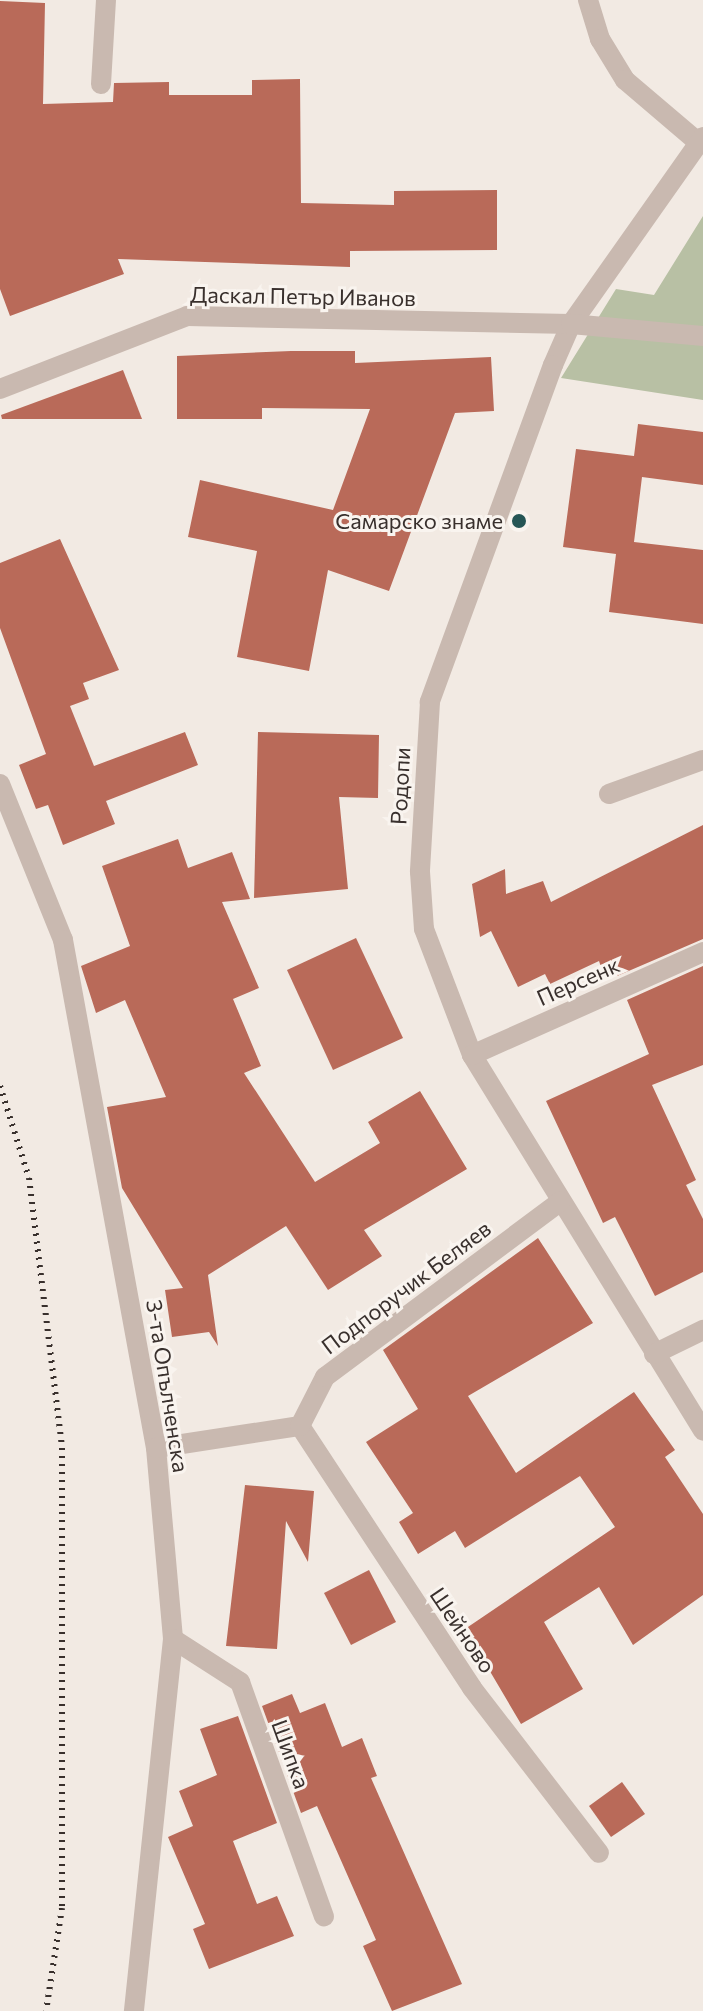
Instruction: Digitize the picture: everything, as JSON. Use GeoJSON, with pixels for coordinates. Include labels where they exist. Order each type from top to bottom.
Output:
{"type":"FeatureCollection","features":[{"type":"Feature","properties":{"kind":"street"},"geometry":{"type":"LineString","coordinates":[[101,84],[106,0]]}},
{"type":"Feature","properties":{"kind":"street"},"geometry":{"type":"LineString","coordinates":[[588,0],[600,39],[625,80],[701,140]]}},
{"type":"Feature","properties":{"kind":"street","name":"Родопи"},"geometry":{"type":"LineString","coordinates":[[701,140],[571,324],[430,702],[420,872],[424,929],[472,1055],[703,1431]]}},
{"type":"Feature","properties":{"kind":"street","name":"Даскал Петър Иванов"},"geometry":{"type":"LineString","coordinates":[[0,389],[187,316],[571,324],[703,336]]}},
{"type":"Feature","properties":{"kind":"street"},"geometry":{"type":"LineString","coordinates":[[609,794],[703,760]]}},
{"type":"Feature","properties":{"kind":"street","name":"3-та Опълченска"},"geometry":{"type":"LineString","coordinates":[[0,784],[63,940],[156,1448],[173,1639],[134,2011]]}},
{"type":"Feature","properties":{"kind":"street","name":"Персенк"},"geometry":{"type":"LineString","coordinates":[[472,1055],[703,952]]}},
{"type":"Feature","properties":{"kind":"street","name":"Подпоручик Беляев"},"geometry":{"type":"LineString","coordinates":[[300,1426],[325,1377],[561,1201]]}},
{"type":"Feature","properties":{"kind":"street"},"geometry":{"type":"LineString","coordinates":[[654,1354],[703,1330]]}},
{"type":"Feature","properties":{"kind":"street"},"geometry":{"type":"LineString","coordinates":[[156,1448],[300,1426]]}},
{"type":"Feature","properties":{"kind":"street","name":"Шейново"},"geometry":{"type":"LineString","coordinates":[[300,1426],[472,1688],[599,1853]]}},
{"type":"Feature","properties":{"kind":"street","name":"Шипка"},"geometry":{"type":"LineString","coordinates":[[173,1639],[240,1682],[324,1916]]}},
{"type":"Feature","properties":{"kind":"green space"},"geometry":{"type":"Polygon","coordinates":[[[703,216],[703,400],[561,378],[616,289],[654,295],[703,216]]]}},
{"type":"Feature","properties":{"kind":"building"},"geometry":{"type":"Polygon","coordinates":[[[0,1],[45,3],[43,104],[113,102],[114,83],[169,82],[169,95],[252,95],[252,80],[300,79],[301,203],[394,205],[394,191],[497,190],[497,250],[350,251],[350,267],[118,259],[124,274],[10,316],[0,289],[0,1]]]}},
{"type":"Feature","properties":{"kind":"building"},"geometry":{"type":"Polygon","coordinates":[[[355,351],[355,363],[491,357],[494,411],[455,413],[389,591],[328,570],[309,671],[237,657],[257,551],[188,537],[200,480],[333,510],[370,409],[262,408],[262,419],[177,419],[177,356],[355,351]]]}},
{"type":"Feature","properties":{"kind":"building"},"geometry":{"type":"Polygon","coordinates":[[[123,370],[142,419],[2,419],[1,415],[123,370]]]}},
{"type":"Feature","properties":{"kind":"building"},"geometry":{"type":"Polygon","coordinates":[[[638,424],[703,432],[703,485],[642,477],[634,542],[703,550],[703,624],[609,612],[616,554],[563,547],[576,449],[634,456],[638,424]]]}},
{"type":"Feature","properties":{"kind":"building"},"geometry":{"type":"Polygon","coordinates":[[[60,539],[119,670],[83,683],[89,699],[70,706],[94,766],[185,732],[198,765],[106,801],[115,824],[63,845],[48,805],[36,809],[19,765],[46,754],[0,628],[0,563],[60,539]]]}},
{"type":"Feature","properties":{"kind":"building"},"geometry":{"type":"Polygon","coordinates":[[[258,732],[379,735],[378,798],[339,797],[348,889],[254,898],[258,732]]]}},
{"type":"Feature","properties":{"kind":"building"},"geometry":{"type":"Polygon","coordinates":[[[703,825],[703,939],[617,976],[612,962],[601,967],[599,961],[550,984],[545,974],[518,987],[491,931],[480,937],[472,884],[505,869],[506,894],[543,881],[551,902],[703,825]]]}},
{"type":"Feature","properties":{"kind":"building"},"geometry":{"type":"Polygon","coordinates":[[[178,839],[188,868],[232,852],[250,899],[222,902],[259,988],[233,999],[261,1066],[244,1073],[315,1182],[380,1143],[368,1122],[420,1091],[467,1169],[364,1230],[382,1256],[328,1290],[286,1226],[208,1275],[218,1346],[209,1332],[172,1337],[165,1290],[183,1288],[122,1188],[107,1107],[166,1097],[125,1000],[96,1013],[81,966],[130,946],[102,866],[178,839]]]}},
{"type":"Feature","properties":{"kind":"building"},"geometry":{"type":"Polygon","coordinates":[[[356,938],[403,1038],[333,1070],[287,970],[356,938]]]}},
{"type":"Feature","properties":{"kind":"building"},"geometry":{"type":"Polygon","coordinates":[[[703,966],[703,1065],[652,1085],[696,1180],[686,1185],[703,1219],[703,1272],[655,1296],[615,1217],[603,1223],[546,1101],[649,1054],[627,1000],[703,966]]]}},
{"type":"Feature","properties":{"kind":"building"},"geometry":{"type":"Polygon","coordinates":[[[538,1238],[593,1323],[468,1396],[516,1473],[634,1392],[675,1450],[665,1457],[703,1514],[703,1595],[633,1645],[599,1587],[544,1622],[583,1689],[521,1724],[465,1629],[615,1527],[580,1476],[465,1548],[455,1531],[418,1554],[399,1522],[413,1513],[366,1442],[418,1409],[383,1350],[538,1238]]]}},
{"type":"Feature","properties":{"kind":"building"},"geometry":{"type":"Polygon","coordinates":[[[245,1485],[314,1491],[308,1562],[286,1521],[277,1649],[226,1646],[245,1485]]]}},
{"type":"Feature","properties":{"kind":"building"},"geometry":{"type":"Polygon","coordinates":[[[369,1570],[396,1622],[351,1645],[324,1593],[369,1570]]]}},
{"type":"Feature","properties":{"kind":"building"},"geometry":{"type":"Polygon","coordinates":[[[292,1694],[300,1713],[325,1703],[342,1747],[362,1738],[377,1776],[371,1778],[462,1984],[392,2011],[363,1946],[376,1940],[317,1806],[301,1813],[262,1706],[292,1694]]]}},
{"type":"Feature","properties":{"kind":"building"},"geometry":{"type":"Polygon","coordinates":[[[238,1716],[277,1823],[233,1841],[257,1904],[277,1896],[294,1936],[209,1969],[193,1929],[205,1924],[168,1837],[193,1826],[179,1791],[217,1775],[200,1729],[238,1716]]]}},
{"type":"Feature","properties":{"kind":"building"},"geometry":{"type":"Polygon","coordinates":[[[622,1782],[645,1814],[611,1837],[589,1806],[622,1782]]]}},
{"type":"Feature","properties":{"kind":"railway"},"geometry":{"type":"LineString","coordinates":[[0,1086],[29,1178],[62,1448],[62,1908],[46,2011]]}},
{"type":"Feature","properties":{"kind":"place","name":"Самарско знаме"},"geometry":{"type":"Point","coordinates":[519,521]}}]}
